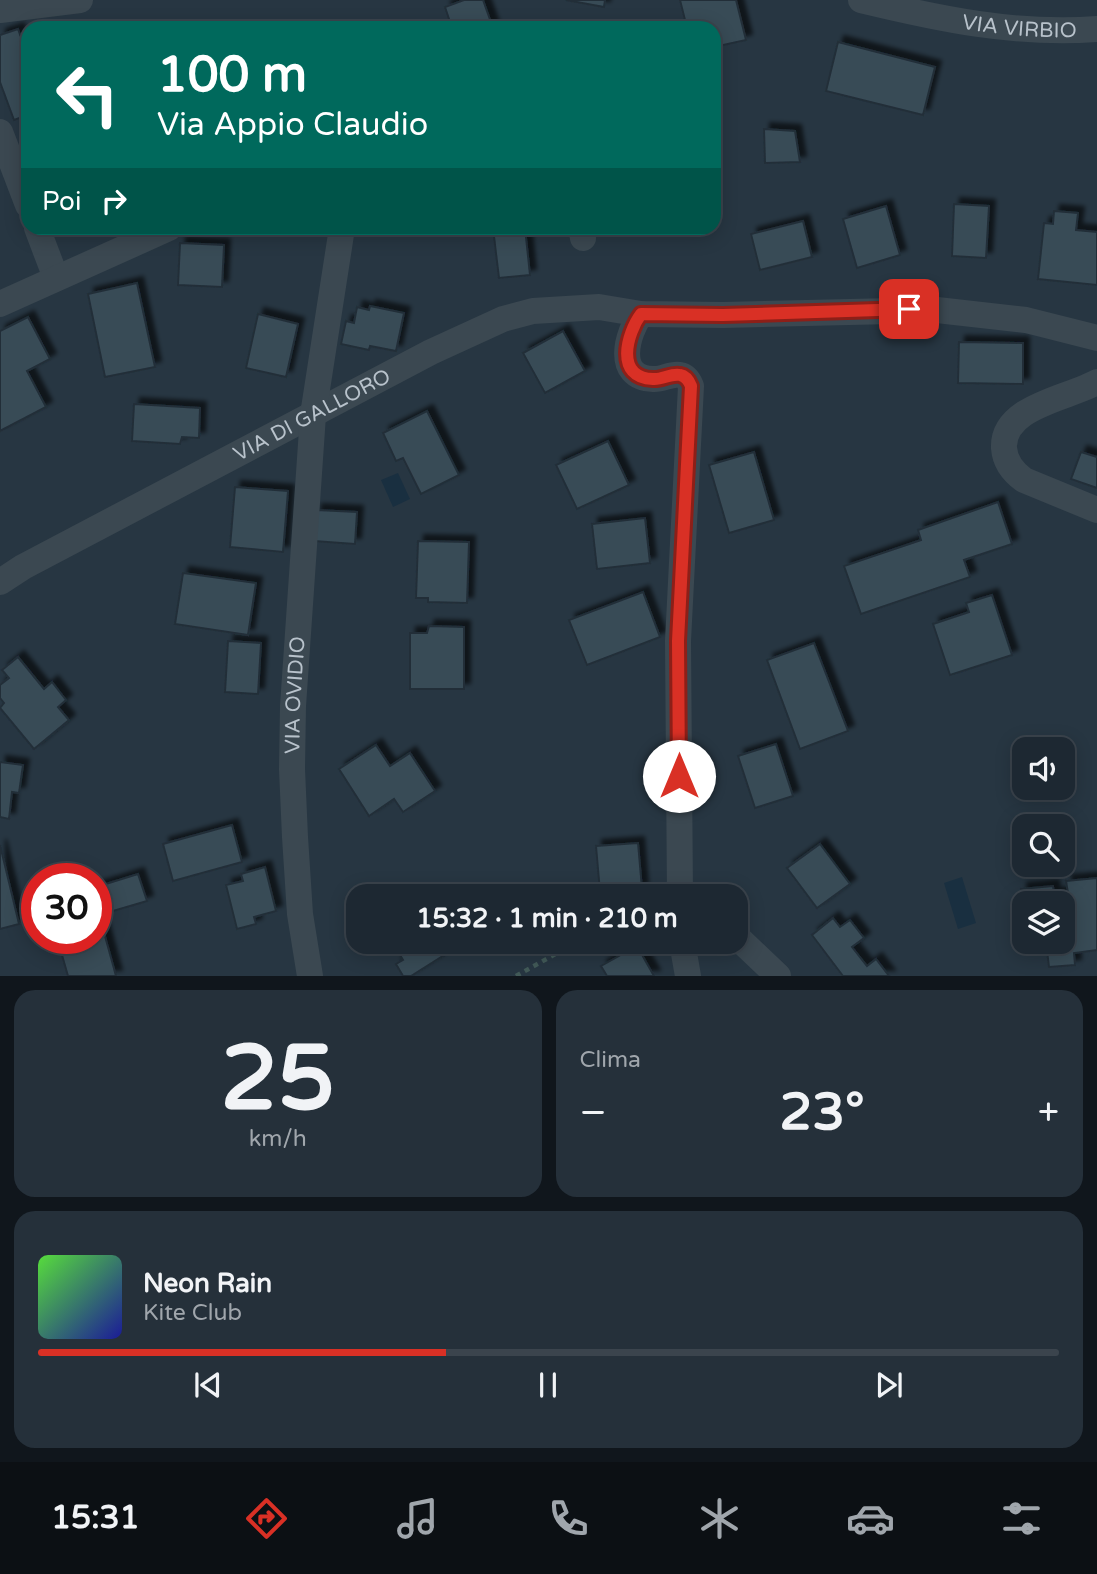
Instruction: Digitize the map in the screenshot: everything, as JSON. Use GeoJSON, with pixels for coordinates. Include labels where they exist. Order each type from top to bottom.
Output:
{"type":"FeatureCollection","features":[{"type":"Feature","properties":{"kind":"street"},"geometry":{"type":"LineString","coordinates":[[0,10],[80,0]]}},
{"type":"Feature","properties":{"kind":"street","name":"VIA VIRBIO"},"geometry":{"type":"LineString","coordinates":[[861,0],[953,22],[1005,29],[1097,29]]}},
{"type":"Feature","properties":{"kind":"street"},"geometry":{"type":"LineString","coordinates":[[0,132],[21,187]]}},
{"type":"Feature","properties":{"kind":"street"},"geometry":{"type":"LineString","coordinates":[[40,235],[56,278]]}},
{"type":"Feature","properties":{"kind":"street"},"geometry":{"type":"LineString","coordinates":[[0,304],[153,235]]}},
{"type":"Feature","properties":{"kind":"street","name":"VIA OVIDIO"},"geometry":{"type":"LineString","coordinates":[[310,975],[300,914],[292,769],[295,667],[313,415],[341,235]]}},
{"type":"Feature","properties":{"kind":"street","name":"VIA DI GALLORO"},"geometry":{"type":"LineString","coordinates":[[0,582],[23,567],[431,352],[503,319],[533,311],[599,307],[641,314],[723,315],[948,310],[1026,320],[1097,338]]}},
{"type":"Feature","properties":{"kind":"street"},"geometry":{"type":"LineString","coordinates":[[641,314],[627,341],[627,358],[633,371],[651,379],[679,374],[687,379],[691,386],[678,641],[684,884]]}},
{"type":"Feature","properties":{"kind":"street"},"geometry":{"type":"LineString","coordinates":[[1097,382],[1023,413],[1010,425],[1004,443],[1007,461],[1014,472],[1024,480],[1097,510]]}},
{"type":"Feature","properties":{"kind":"street"},"geometry":{"type":"LineString","coordinates":[[748,947],[778,975]]}},
{"type":"Feature","properties":{"kind":"street"},"geometry":{"type":"LineString","coordinates":[[684,954],[688,975]]}},
{"type":"Feature","properties":{"kind":"path"},"geometry":{"type":"LineString","coordinates":[[516,975],[555,954]]}},
{"type":"Feature","properties":{"kind":"water"},"geometry":{"type":"Polygon","coordinates":[[[398,473],[410,499],[393,507],[381,480],[398,473]]]}},
{"type":"Feature","properties":{"kind":"water"},"geometry":{"type":"Polygon","coordinates":[[[962,877],[976,923],[958,929],[944,883],[962,877]]]}},
{"type":"Feature","properties":{"kind":"building"},"geometry":{"type":"Polygon","coordinates":[[[464,0],[483,0],[490,21],[450,21],[445,7],[464,0]]]}},
{"type":"Feature","properties":{"kind":"building"},"geometry":{"type":"Polygon","coordinates":[[[566,0],[605,0],[604,7],[566,0]]]}},
{"type":"Feature","properties":{"kind":"building"},"geometry":{"type":"Polygon","coordinates":[[[680,0],[736,0],[746,40],[721,45],[721,21],[685,21],[680,0]]]}},
{"type":"Feature","properties":{"kind":"building"},"geometry":{"type":"Polygon","coordinates":[[[18,29],[21,37],[21,118],[14,120],[0,82],[0,35],[18,29]]]}},
{"type":"Feature","properties":{"kind":"building"},"geometry":{"type":"Polygon","coordinates":[[[838,42],[935,67],[923,115],[826,91],[838,42]]]}},
{"type":"Feature","properties":{"kind":"building"},"geometry":{"type":"Polygon","coordinates":[[[764,129],[795,131],[800,162],[765,163],[764,129]]]}},
{"type":"Feature","properties":{"kind":"building"},"geometry":{"type":"Polygon","coordinates":[[[954,204],[989,206],[986,258],[952,256],[954,204]]]}},
{"type":"Feature","properties":{"kind":"building"},"geometry":{"type":"Polygon","coordinates":[[[886,206],[900,255],[857,268],[843,219],[886,206]]]}},
{"type":"Feature","properties":{"kind":"building"},"geometry":{"type":"Polygon","coordinates":[[[1054,211],[1078,213],[1076,230],[1097,232],[1097,285],[1038,279],[1044,223],[1053,224],[1054,211]]]}},
{"type":"Feature","properties":{"kind":"building"},"geometry":{"type":"Polygon","coordinates":[[[803,221],[812,257],[760,270],[751,234],[803,221]]]}},
{"type":"Feature","properties":{"kind":"building"},"geometry":{"type":"Polygon","coordinates":[[[494,235],[526,235],[530,275],[499,278],[494,235]]]}},
{"type":"Feature","properties":{"kind":"building"},"geometry":{"type":"Polygon","coordinates":[[[180,243],[224,245],[222,287],[178,285],[180,243]]]}},
{"type":"Feature","properties":{"kind":"building"},"geometry":{"type":"Polygon","coordinates":[[[137,283],[155,367],[105,377],[88,294],[137,283]]]}},
{"type":"Feature","properties":{"kind":"building"},"geometry":{"type":"Polygon","coordinates":[[[370,306],[404,313],[396,351],[370,346],[369,350],[341,344],[346,321],[354,323],[357,307],[369,310],[370,306]]]}},
{"type":"Feature","properties":{"kind":"building"},"geometry":{"type":"Polygon","coordinates":[[[258,314],[298,324],[286,377],[246,368],[258,314]]]}},
{"type":"Feature","properties":{"kind":"building"},"geometry":{"type":"Polygon","coordinates":[[[28,317],[50,359],[27,371],[46,407],[0,431],[0,331],[28,317]]]}},
{"type":"Feature","properties":{"kind":"building"},"geometry":{"type":"Polygon","coordinates":[[[563,331],[585,371],[545,393],[523,353],[563,331]]]}},
{"type":"Feature","properties":{"kind":"building"},"geometry":{"type":"Polygon","coordinates":[[[959,342],[1023,343],[1023,384],[958,383],[959,342]]]}},
{"type":"Feature","properties":{"kind":"building"},"geometry":{"type":"Polygon","coordinates":[[[134,404],[200,408],[199,438],[182,437],[180,444],[132,441],[134,404]]]}},
{"type":"Feature","properties":{"kind":"building"},"geometry":{"type":"Polygon","coordinates":[[[427,411],[459,475],[421,494],[403,458],[396,461],[383,433],[427,411]]]}},
{"type":"Feature","properties":{"kind":"building"},"geometry":{"type":"Polygon","coordinates":[[[608,441],[629,485],[577,509],[556,465],[608,441]]]}},
{"type":"Feature","properties":{"kind":"building"},"geometry":{"type":"Polygon","coordinates":[[[754,452],[774,520],[729,533],[709,465],[754,452]]]}},
{"type":"Feature","properties":{"kind":"building"},"geometry":{"type":"Polygon","coordinates":[[[1081,452],[1097,457],[1097,488],[1071,479],[1081,452]]]}},
{"type":"Feature","properties":{"kind":"building"},"geometry":{"type":"Polygon","coordinates":[[[235,487],[288,491],[283,552],[230,547],[235,487]]]}},
{"type":"Feature","properties":{"kind":"building"},"geometry":{"type":"Polygon","coordinates":[[[998,502],[1012,544],[964,560],[970,577],[861,614],[844,566],[921,540],[918,530],[998,502]]]}},
{"type":"Feature","properties":{"kind":"building"},"geometry":{"type":"Polygon","coordinates":[[[316,510],[357,512],[355,544],[314,541],[316,510]]]}},
{"type":"Feature","properties":{"kind":"building"},"geometry":{"type":"Polygon","coordinates":[[[645,518],[650,563],[597,569],[592,524],[645,518]]]}},
{"type":"Feature","properties":{"kind":"building"},"geometry":{"type":"Polygon","coordinates":[[[418,541],[469,542],[467,603],[428,602],[428,598],[416,598],[418,541]]]}},
{"type":"Feature","properties":{"kind":"building"},"geometry":{"type":"Polygon","coordinates":[[[183,573],[256,583],[248,635],[175,624],[183,573]]]}},
{"type":"Feature","properties":{"kind":"building"},"geometry":{"type":"Polygon","coordinates":[[[643,592],[660,637],[587,665],[569,620],[643,592]]]}},
{"type":"Feature","properties":{"kind":"building"},"geometry":{"type":"Polygon","coordinates":[[[992,595],[1012,655],[950,675],[933,624],[969,612],[966,603],[992,595]]]}},
{"type":"Feature","properties":{"kind":"building"},"geometry":{"type":"Polygon","coordinates":[[[429,626],[464,627],[464,689],[410,689],[410,633],[427,633],[429,626]]]}},
{"type":"Feature","properties":{"kind":"building"},"geometry":{"type":"Polygon","coordinates":[[[228,641],[261,643],[258,694],[225,692],[228,641]]]}},
{"type":"Feature","properties":{"kind":"building"},"geometry":{"type":"Polygon","coordinates":[[[814,643],[848,731],[800,749],[767,660],[814,643]]]}},
{"type":"Feature","properties":{"kind":"building"},"geometry":{"type":"Polygon","coordinates":[[[18,657],[44,689],[52,682],[66,700],[58,707],[69,720],[34,749],[0,708],[4,703],[0,698],[0,685],[9,678],[2,670],[18,657]]]}},
{"type":"Feature","properties":{"kind":"building"},"geometry":{"type":"Polygon","coordinates":[[[776,744],[793,796],[755,808],[738,756],[776,744]]]}},
{"type":"Feature","properties":{"kind":"building"},"geometry":{"type":"Polygon","coordinates":[[[376,745],[390,766],[410,753],[435,791],[403,812],[394,799],[369,816],[339,769],[376,745]]]}},
{"type":"Feature","properties":{"kind":"building"},"geometry":{"type":"Polygon","coordinates":[[[0,762],[23,765],[19,793],[12,792],[9,819],[0,817],[0,762]]]}},
{"type":"Feature","properties":{"kind":"building"},"geometry":{"type":"Polygon","coordinates":[[[232,825],[242,862],[173,881],[163,844],[232,825]]]}},
{"type":"Feature","properties":{"kind":"building"},"geometry":{"type":"Polygon","coordinates":[[[638,843],[642,884],[599,884],[596,846],[638,843]]]}},
{"type":"Feature","properties":{"kind":"building"},"geometry":{"type":"Polygon","coordinates":[[[820,844],[850,884],[817,908],[787,868],[820,844]]]}},
{"type":"Feature","properties":{"kind":"building"},"geometry":{"type":"Polygon","coordinates":[[[0,845],[19,924],[0,929],[0,845]]]}},
{"type":"Feature","properties":{"kind":"building"},"geometry":{"type":"Polygon","coordinates":[[[265,867],[276,911],[254,917],[256,924],[237,929],[226,885],[243,881],[241,874],[265,867]]]}},
{"type":"Feature","properties":{"kind":"building"},"geometry":{"type":"Polygon","coordinates":[[[138,874],[147,901],[112,911],[112,882],[138,874]]]}},
{"type":"Feature","properties":{"kind":"building"},"geometry":{"type":"Polygon","coordinates":[[[1097,878],[1097,950],[1075,953],[1075,891],[1068,891],[1066,881],[1097,878]]]}},
{"type":"Feature","properties":{"kind":"building"},"geometry":{"type":"Polygon","coordinates":[[[1053,886],[1054,891],[1021,891],[1021,889],[1053,886]]]}},
{"type":"Feature","properties":{"kind":"building"},"geometry":{"type":"Polygon","coordinates":[[[833,918],[840,927],[850,920],[864,938],[852,947],[867,966],[876,959],[889,976],[843,976],[812,935],[833,918]]]}},
{"type":"Feature","properties":{"kind":"building"},"geometry":{"type":"Polygon","coordinates":[[[62,954],[110,954],[116,976],[68,976],[62,954]]]}},
{"type":"Feature","properties":{"kind":"building"},"geometry":{"type":"Polygon","coordinates":[[[399,954],[446,954],[411,976],[403,976],[396,964],[403,960],[399,954]]]}},
{"type":"Feature","properties":{"kind":"building"},"geometry":{"type":"Polygon","coordinates":[[[623,954],[642,954],[654,976],[607,976],[601,966],[623,954]]]}},
{"type":"Feature","properties":{"kind":"building"},"geometry":{"type":"Polygon","coordinates":[[[1047,954],[1074,954],[1075,965],[1049,967],[1047,954]]]}},
{"type":"Feature","properties":{"kind":"route"},"geometry":{"type":"LineString","coordinates":[[679,776],[678,641],[691,386],[690,382],[679,374],[658,379],[637,375],[627,358],[629,334],[641,314],[723,315],[909,309]]}}]}
